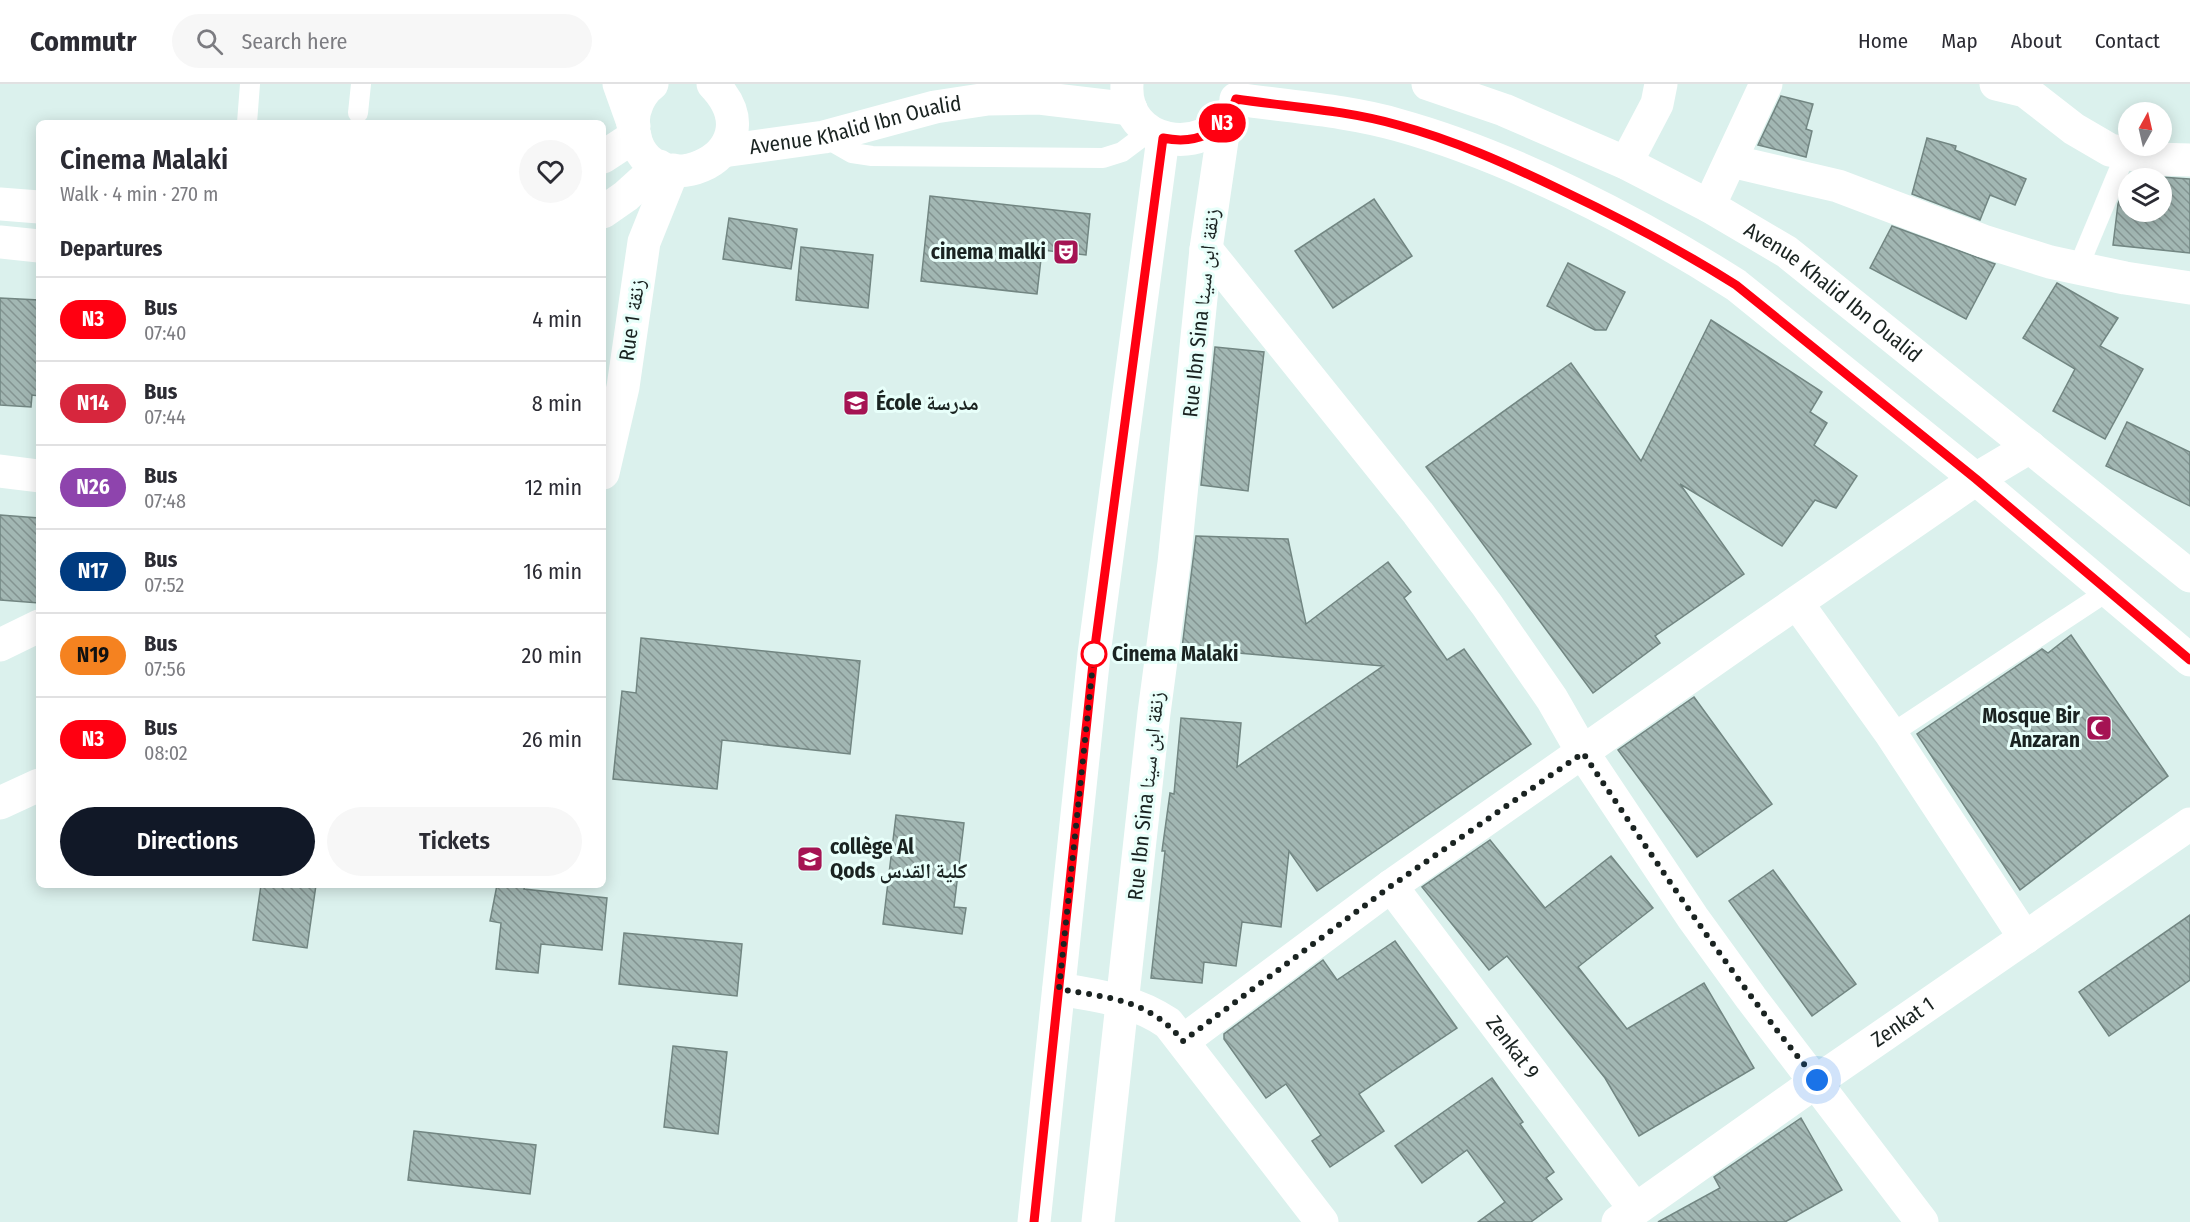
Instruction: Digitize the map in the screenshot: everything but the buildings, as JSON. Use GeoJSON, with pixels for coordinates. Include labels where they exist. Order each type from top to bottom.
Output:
{"type":"FeatureCollection","features":[{"type":"Feature","properties":{"kind":"street"},"geometry":{"type":"LineString","coordinates":[[619,84],[642,152],[666,168],[684,172],[699,169],[712,162],[723,151],[729,137],[730,108],[714,84]]}},
{"type":"Feature","properties":{"kind":"street"},"geometry":{"type":"LineString","coordinates":[[634,131],[633,116],[638,100],[652,84]]}},
{"type":"Feature","properties":{"kind":"street"},"geometry":{"type":"LineString","coordinates":[[1626,163],[1657,104],[1661,84]]}},
{"type":"Feature","properties":{"kind":"street"},"geometry":{"type":"LineString","coordinates":[[1709,206],[1766,84]]}},
{"type":"Feature","properties":{"kind":"street","name":"Avenue Khalid Ibn Oualid"},"geometry":{"type":"LineString","coordinates":[[1445,86],[1626,163],[1709,206],[1787,252],[2030,447],[2186,566]]}},
{"type":"Feature","properties":{"kind":"street"},"geometry":{"type":"LineString","coordinates":[[2013,86],[2074,129],[2110,150],[2118,152]]}},
{"type":"Feature","properties":{"kind":"street","name":"Avenue Khalid Ibn Oualid"},"geometry":{"type":"LineString","coordinates":[[723,151],[824,137],[935,107],[988,99],[1039,98],[1143,115],[1180,141],[1197,139],[1212,132],[1233,101]]}},
{"type":"Feature","properties":{"kind":"street"},"geometry":{"type":"LineString","coordinates":[[1233,101],[1355,116],[1396,124],[1439,137],[1522,171],[1630,223],[1736,285],[1976,479],[2190,660]]}},
{"type":"Feature","properties":{"kind":"street","name":"Rue Ibn Sina زنقة ابن سينا"},"geometry":{"type":"LineString","coordinates":[[1098,1222],[1125,1000],[1154,713],[1185,469],[1206,249],[1233,101]]}},
{"type":"Feature","properties":{"kind":"street"},"geometry":{"type":"LineString","coordinates":[[1034,1222],[1094,654],[1143,115]]}},
{"type":"Feature","properties":{"kind":"street"},"geometry":{"type":"LineString","coordinates":[[606,154],[634,131]]}},
{"type":"Feature","properties":{"kind":"street"},"geometry":{"type":"LineString","coordinates":[[2140,156],[2155,159],[2190,160]]}},
{"type":"Feature","properties":{"kind":"street"},"geometry":{"type":"LineString","coordinates":[[1731,161],[1838,186],[1983,241],[2078,268],[2190,288]]}},
{"type":"Feature","properties":{"kind":"street"},"geometry":{"type":"LineString","coordinates":[[606,210],[666,168]]}},
{"type":"Feature","properties":{"kind":"street","name":"Rue 1 زنقة"},"geometry":{"type":"LineString","coordinates":[[606,448],[608,431],[623,387],[644,242],[666,168]]}},
{"type":"Feature","properties":{"kind":"street"},"geometry":{"type":"LineString","coordinates":[[0,204],[36,207]]}},
{"type":"Feature","properties":{"kind":"street"},"geometry":{"type":"LineString","coordinates":[[0,242],[36,246]]}},
{"type":"Feature","properties":{"kind":"street"},"geometry":{"type":"LineString","coordinates":[[1206,249],[1410,504],[1487,606],[1552,699],[1583,753],[1700,927],[1751,998],[1817,1080],[1922,1222]]}},
{"type":"Feature","properties":{"kind":"street"},"geometry":{"type":"LineString","coordinates":[[1183,1041],[1391,886],[1976,479],[2030,447]]}},
{"type":"Feature","properties":{"kind":"street"},"geometry":{"type":"LineString","coordinates":[[0,471],[36,476]]}},
{"type":"Feature","properties":{"kind":"street"},"geometry":{"type":"LineString","coordinates":[[1797,603],[1891,734],[2025,938]]}},
{"type":"Feature","properties":{"kind":"street"},"geometry":{"type":"LineString","coordinates":[[0,645],[36,627]]}},
{"type":"Feature","properties":{"kind":"street"},"geometry":{"type":"LineString","coordinates":[[0,803],[36,787]]}},
{"type":"Feature","properties":{"kind":"street","name":"Zenkat 1"},"geometry":{"type":"LineString","coordinates":[[1627,1215],[1817,1080],[2190,824]]}},
{"type":"Feature","properties":{"kind":"street","name":"Zenkat 9"},"geometry":{"type":"LineString","coordinates":[[1391,886],[1627,1215]]}},
{"type":"Feature","properties":{"kind":"street"},"geometry":{"type":"LineString","coordinates":[[1059,989],[1125,1000],[1142,1006],[1168,1023],[1322,1222]]}},
{"type":"Feature","properties":{"kind":"lane"},"geometry":{"type":"LineString","coordinates":[[248,120],[250,84]]}},
{"type":"Feature","properties":{"kind":"lane"},"geometry":{"type":"LineString","coordinates":[[358,113],[361,84]]}},
{"type":"Feature","properties":{"kind":"lane"},"geometry":{"type":"LineString","coordinates":[[824,137],[852,153],[872,156],[1102,158],[1122,152],[1143,115]]}},
{"type":"Feature","properties":{"kind":"lane"},"geometry":{"type":"LineString","coordinates":[[2078,268],[2125,156]]}},
{"type":"Feature","properties":{"kind":"lane"},"geometry":{"type":"LineString","coordinates":[[1891,734],[2108,591]]}},
{"type":"Feature","properties":{"kind":"bus line","name":"N3"},"geometry":{"type":"LineString","coordinates":[[1034,1222],[1094,654],[1163,138],[1180,141],[1197,139],[1212,132],[1232,111],[1236,99],[1362,117],[1439,137],[1502,162],[1630,223],[1699,262],[1736,285],[1976,479],[2190,660]]}},
{"type":"Feature","properties":{"kind":"place","name":"cinema malki"},"geometry":{"type":"Point","coordinates":[1066,252]}},
{"type":"Feature","properties":{"kind":"place","name":"École مدرسة"},"geometry":{"type":"Point","coordinates":[856,403]}},
{"type":"Feature","properties":{"kind":"place","name":"Cinema Malaki"},"geometry":{"type":"Point","coordinates":[1094,654]}},
{"type":"Feature","properties":{"kind":"place","name":"Mosque Bir Anzaran"},"geometry":{"type":"Point","coordinates":[2099,728]}},
{"type":"Feature","properties":{"kind":"place","name":"collège Al Qods كلية القدس"},"geometry":{"type":"Point","coordinates":[810,859]}},
{"type":"Feature","properties":{"kind":"route"},"geometry":{"type":"LineString","coordinates":[[1094,654],[1059,989],[1125,1000],[1142,1006],[1168,1023],[1183,1041],[1391,886],[1583,753],[1705,934],[1751,998],[1817,1080]]}}]}
